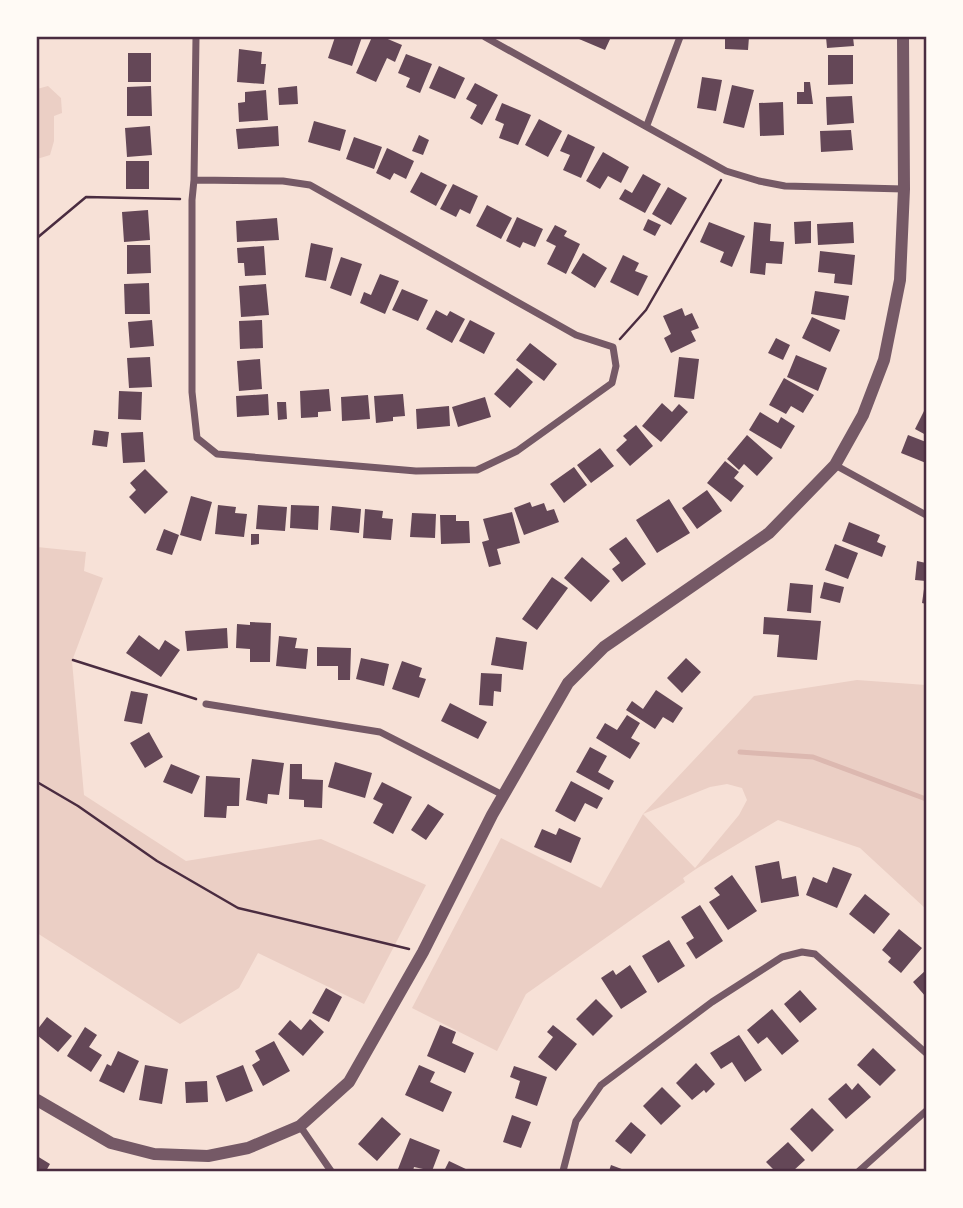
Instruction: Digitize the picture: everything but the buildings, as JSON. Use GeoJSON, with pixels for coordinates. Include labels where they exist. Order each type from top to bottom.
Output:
{"type":"FeatureCollection","features":[{"type":"Feature","properties":{"kind":"street"},"geometry":{"type":"LineString","coordinates":[[194,180],[284,181],[310,185],[576,335],[613,347],[616,366],[612,383],[517,451],[477,470],[416,471],[217,454],[197,438],[192,392],[192,200],[196,37]]}},
{"type":"Feature","properties":{"kind":"street"},"geometry":{"type":"LineString","coordinates":[[485,37],[726,171],[785,186],[904,188]]}},
{"type":"Feature","properties":{"kind":"street"},"geometry":{"type":"LineString","coordinates":[[647,125],[680,37]]}},
{"type":"Feature","properties":{"kind":"street"},"geometry":{"type":"LineString","coordinates":[[37,1100],[111,1143],[154,1154],[208,1156],[248,1148],[300,1126],[349,1082],[423,952],[503,795],[568,683],[604,647],[769,533],[835,465],[863,415],[884,360],[900,280],[904,188],[903,37]]}},
{"type":"Feature","properties":{"kind":"street"},"geometry":{"type":"LineString","coordinates":[[835,465],[926,515]]}},
{"type":"Feature","properties":{"kind":"street"},"geometry":{"type":"LineString","coordinates":[[206,704],[380,732],[503,795]]}},
{"type":"Feature","properties":{"kind":"street"},"geometry":{"type":"LineString","coordinates":[[563,1171],[576,1121],[601,1085],[712,1002],[782,957],[802,952],[815,954],[926,1053]]}},
{"type":"Feature","properties":{"kind":"street"},"geometry":{"type":"LineString","coordinates":[[859,1171],[926,1111]]}},
{"type":"Feature","properties":{"kind":"street"},"geometry":{"type":"LineString","coordinates":[[300,1126],[331,1171]]}},
{"type":"Feature","properties":{"kind":"path"},"geometry":{"type":"LineString","coordinates":[[613,347],[646,310],[726,171]]}},
{"type":"Feature","properties":{"kind":"path"},"geometry":{"type":"LineString","coordinates":[[37,238],[86,197],[192,200]]}},
{"type":"Feature","properties":{"kind":"path"},"geometry":{"type":"LineString","coordinates":[[73,660],[206,704]]}},
{"type":"Feature","properties":{"kind":"path"},"geometry":{"type":"LineString","coordinates":[[37,782],[78,806],[157,861],[238,908],[423,952]]}},
{"type":"Feature","properties":{"kind":"shaded area"},"geometry":{"type":"Polygon","coordinates":[[[48,86],[61,98],[62,113],[54,116],[54,141],[50,155],[37,159],[37,89],[48,86]]]}},
{"type":"Feature","properties":{"kind":"shaded area"},"geometry":{"type":"Polygon","coordinates":[[[37,547],[86,552],[84,571],[103,578],[72,661],[84,795],[186,861],[321,839],[426,885],[364,1004],[258,953],[239,988],[180,1024],[37,933],[37,547]]]}},
{"type":"Feature","properties":{"kind":"shaded area"},"geometry":{"type":"Polygon","coordinates":[[[857,680],[926,685],[926,909],[860,848],[778,820],[696,869],[683,878],[685,882],[526,994],[497,1051],[412,1008],[501,838],[601,888],[643,814],[754,696],[857,680]],[[727,784],[710,787],[643,814],[695,868],[739,815],[747,800],[742,788],[727,784]]]}},
{"type":"Feature","properties":{"kind":"waterway"},"geometry":{"type":"LineString","coordinates":[[740,752],[813,757],[926,799]]}}]}
